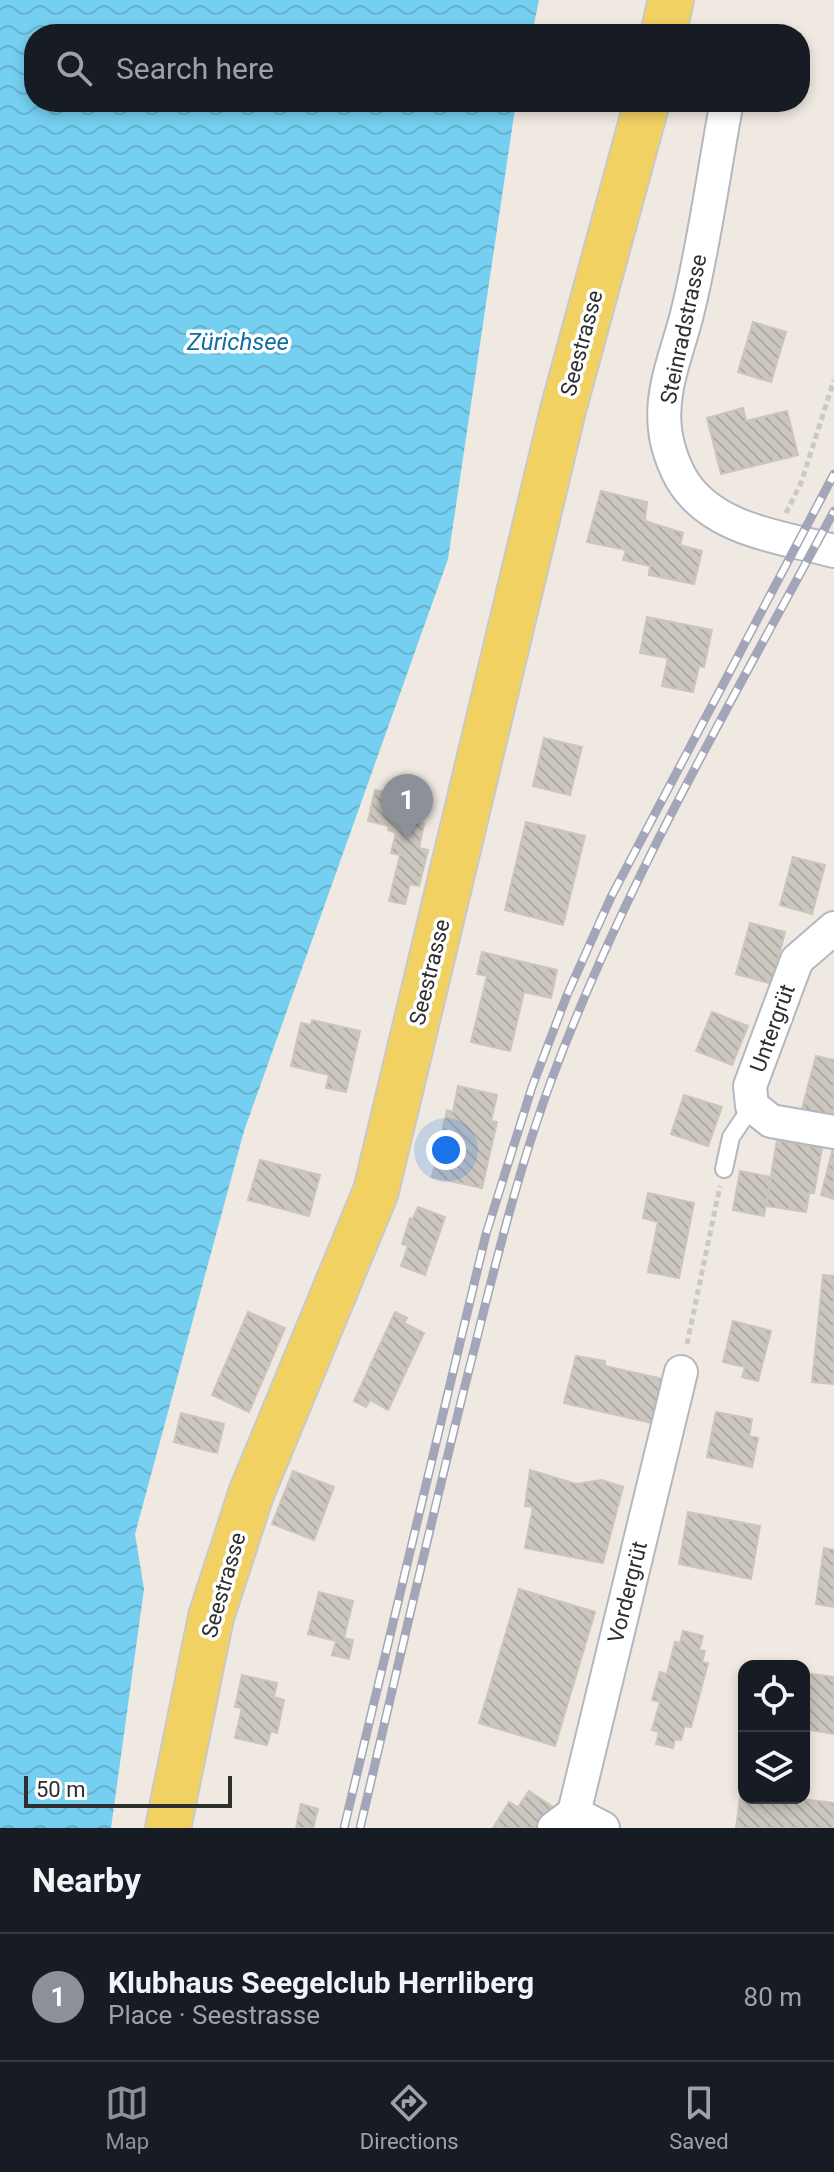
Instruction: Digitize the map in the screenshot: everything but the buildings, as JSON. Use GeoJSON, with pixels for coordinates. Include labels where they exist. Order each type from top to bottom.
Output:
{"type":"FeatureCollection","features":[{"type":"Feature","properties":{"kind":"main road"},"geometry":{"type":"LineString","coordinates":[[665,24],[671,0]]}},
{"type":"Feature","properties":{"kind":"main road","name":"Seestrasse"},"geometry":{"type":"LineString","coordinates":[[168,1828],[211,1617],[251,1494],[376,1191],[563,410],[644,112]]}},
{"type":"Feature","properties":{"kind":"street","name":"Steinradstrasse"},"geometry":{"type":"LineString","coordinates":[[725,112],[688,308],[666,392],[665,430],[675,464],[689,490],[712,511],[744,527],[834,551]]}},
{"type":"Feature","properties":{"kind":"street","name":"Untergrüt"},"geometry":{"type":"LineString","coordinates":[[752,1106],[750,1086],[797,960],[834,928]]}},
{"type":"Feature","properties":{"kind":"street"},"geometry":{"type":"LineString","coordinates":[[752,1106],[771,1121],[834,1132]]}},
{"type":"Feature","properties":{"kind":"street","name":"Vordergrüt"},"geometry":{"type":"LineString","coordinates":[[564,1821],[681,1372]]}},
{"type":"Feature","properties":{"kind":"street"},"geometry":{"type":"LineString","coordinates":[[564,1821],[603,1828]]}},
{"type":"Feature","properties":{"kind":"lane"},"geometry":{"type":"LineString","coordinates":[[724,1169],[731,1137],[752,1106]]}},
{"type":"Feature","properties":{"kind":"path"},"geometry":{"type":"LineString","coordinates":[[775,535],[801,483],[834,380]]}},
{"type":"Feature","properties":{"kind":"path"},"geometry":{"type":"LineString","coordinates":[[681,1372],[724,1169]]}},
{"type":"Feature","properties":{"kind":"water","name":"Zürichsee"},"geometry":{"type":"Polygon","coordinates":[[[0,0],[539,0],[534,24],[24,24],[24,112],[515,112],[448,559],[244,1131],[135,1534],[144,1589],[111,1828],[0,1828],[0,0]]]}},
{"type":"Feature","properties":{"kind":"railway"},"geometry":{"type":"LineString","coordinates":[[344,1828],[486,1234],[532,1087],[567,995],[611,897],[834,474]]}},
{"type":"Feature","properties":{"kind":"railway"},"geometry":{"type":"LineString","coordinates":[[360,1828],[492,1279],[539,1114],[612,934],[720,721],[834,511]]}},
{"type":"Feature","properties":{"kind":"place","name":"Klubhaus Seegelclub Herrliberg"},"geometry":{"type":"Point","coordinates":[407,840]}}]}
